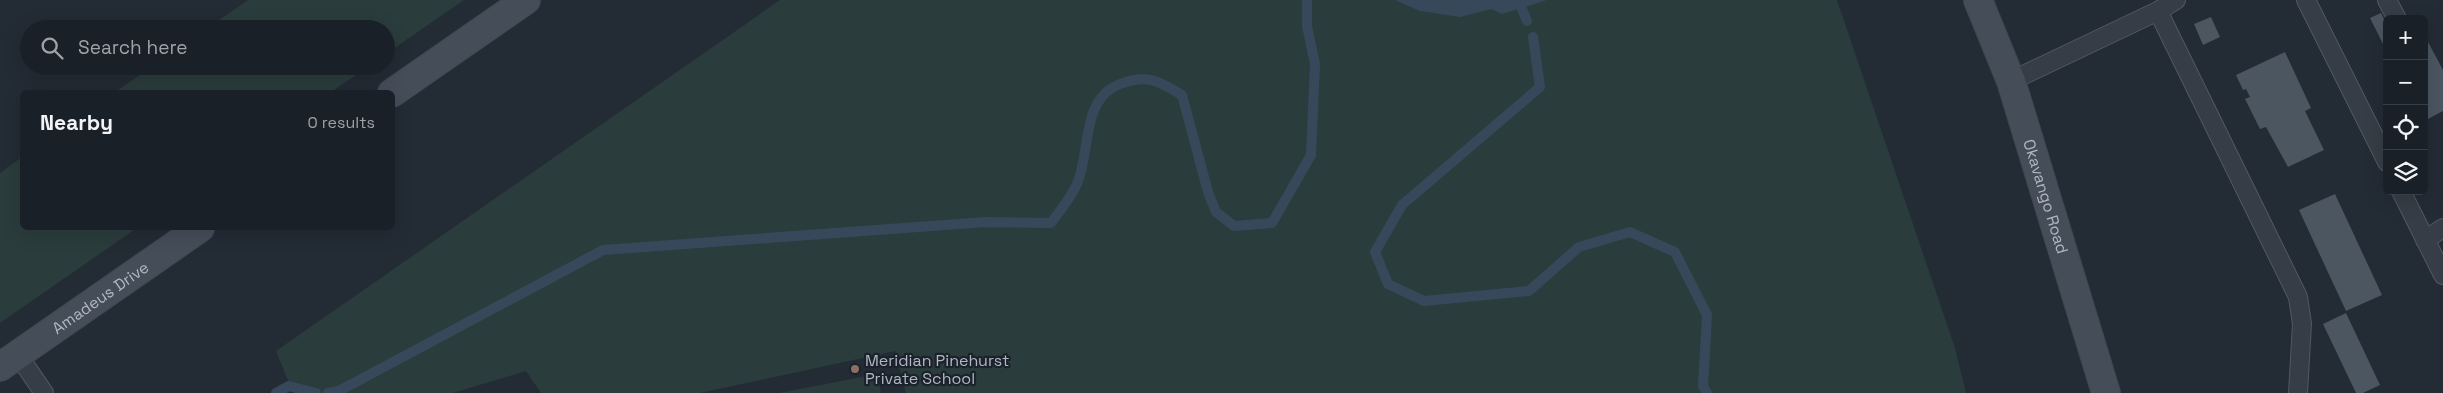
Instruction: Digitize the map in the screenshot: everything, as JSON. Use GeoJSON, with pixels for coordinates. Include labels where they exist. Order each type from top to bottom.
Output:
{"type":"FeatureCollection","features":[{"type":"Feature","properties":{"kind":"main road"},"geometry":{"type":"LineString","coordinates":[[395,91],[526,0]]}},
{"type":"Feature","properties":{"kind":"main road","name":"Okavango Road"},"geometry":{"type":"LineString","coordinates":[[1978,0],[2011,81],[2106,393]]}},
{"type":"Feature","properties":{"kind":"main road","name":"Amadeus Drive"},"geometry":{"type":"LineString","coordinates":[[9,361],[197,230]]}},
{"type":"Feature","properties":{"kind":"lane"},"geometry":{"type":"LineString","coordinates":[[2011,81],[2158,11],[2176,0]]}},
{"type":"Feature","properties":{"kind":"lane"},"geometry":{"type":"LineString","coordinates":[[2306,0],[2383,154]]}},
{"type":"Feature","properties":{"kind":"lane"},"geometry":{"type":"LineString","coordinates":[[2387,0],[2395,15]]}},
{"type":"Feature","properties":{"kind":"lane"},"geometry":{"type":"LineString","coordinates":[[2158,11],[2298,297],[2302,324],[2298,393]]}},
{"type":"Feature","properties":{"kind":"lane"},"geometry":{"type":"LineString","coordinates":[[2403,195],[2443,276]]}},
{"type":"Feature","properties":{"kind":"lane"},"geometry":{"type":"LineString","coordinates":[[2425,240],[2443,228]]}},
{"type":"Feature","properties":{"kind":"lane"},"geometry":{"type":"LineString","coordinates":[[9,361],[44,393]]}},
{"type":"Feature","properties":{"kind":"shaded area"},"geometry":{"type":"Polygon","coordinates":[[[248,0],[464,0],[395,48],[395,20],[219,20],[248,0]]]}},
{"type":"Feature","properties":{"kind":"shaded area"},"geometry":{"type":"Polygon","coordinates":[[[780,0],[1837,0],[1955,348],[1966,393],[906,393],[895,351],[700,393],[541,393],[526,371],[453,393],[293,393],[276,351],[780,0]]]}},
{"type":"Feature","properties":{"kind":"shaded area"},"geometry":{"type":"Polygon","coordinates":[[[140,75],[356,75],[334,90],[118,90],[140,75]]]}},
{"type":"Feature","properties":{"kind":"shaded area"},"geometry":{"type":"Polygon","coordinates":[[[20,158],[20,230],[134,230],[0,323],[0,173],[20,158]]]}},
{"type":"Feature","properties":{"kind":"shaded area"},"geometry":{"type":"Polygon","coordinates":[[[877,374],[881,393],[779,393],[877,374]]]}},
{"type":"Feature","properties":{"kind":"water"},"geometry":{"type":"Polygon","coordinates":[[[1395,0],[1547,0],[1502,14],[1491,9],[1460,17],[1420,11],[1395,0]]]}},
{"type":"Feature","properties":{"kind":"building"},"geometry":{"type":"Polygon","coordinates":[[[2381,13],[2383,17],[2383,44],[2370,18],[2381,13]]]}},
{"type":"Feature","properties":{"kind":"building"},"geometry":{"type":"Polygon","coordinates":[[[2211,17],[2220,37],[2203,45],[2194,24],[2211,17]]]}},
{"type":"Feature","properties":{"kind":"building"},"geometry":{"type":"Polygon","coordinates":[[[2428,42],[2443,70],[2443,111],[2428,119],[2428,42]]]}},
{"type":"Feature","properties":{"kind":"building"},"geometry":{"type":"Polygon","coordinates":[[[2285,52],[2311,108],[2305,111],[2324,150],[2288,167],[2266,127],[2260,129],[2245,99],[2250,97],[2246,89],[2243,90],[2236,75],[2285,52]]]}},
{"type":"Feature","properties":{"kind":"building"},"geometry":{"type":"Polygon","coordinates":[[[2335,194],[2382,295],[2346,311],[2299,210],[2335,194]]]}},
{"type":"Feature","properties":{"kind":"building"},"geometry":{"type":"Polygon","coordinates":[[[2346,313],[2380,385],[2363,393],[2356,393],[2323,324],[2346,313]]]}},
{"type":"Feature","properties":{"kind":"waterway"},"geometry":{"type":"LineString","coordinates":[[328,393],[339,391],[603,250],[986,222],[1051,223],[1076,187],[1082,168],[1090,125],[1100,99],[1110,90],[1132,80],[1147,79],[1161,83],[1182,95],[1208,192],[1216,212],[1234,226],[1272,223],[1311,155],[1315,64],[1307,26],[1307,0]]}},
{"type":"Feature","properties":{"kind":"waterway"},"geometry":{"type":"LineString","coordinates":[[1518,0],[1527,21]]}},
{"type":"Feature","properties":{"kind":"waterway"},"geometry":{"type":"LineString","coordinates":[[1533,37],[1540,87],[1402,205],[1375,252],[1388,284],[1424,301],[1529,291],[1579,247],[1630,232],[1675,252],[1707,315],[1703,386],[1707,393]]}},
{"type":"Feature","properties":{"kind":"waterway"},"geometry":{"type":"LineString","coordinates":[[276,393],[289,386],[316,393]]}},
{"type":"Feature","properties":{"kind":"place","name":"Meridian Pinehurst Private School"},"geometry":{"type":"Point","coordinates":[855,369]}}]}
